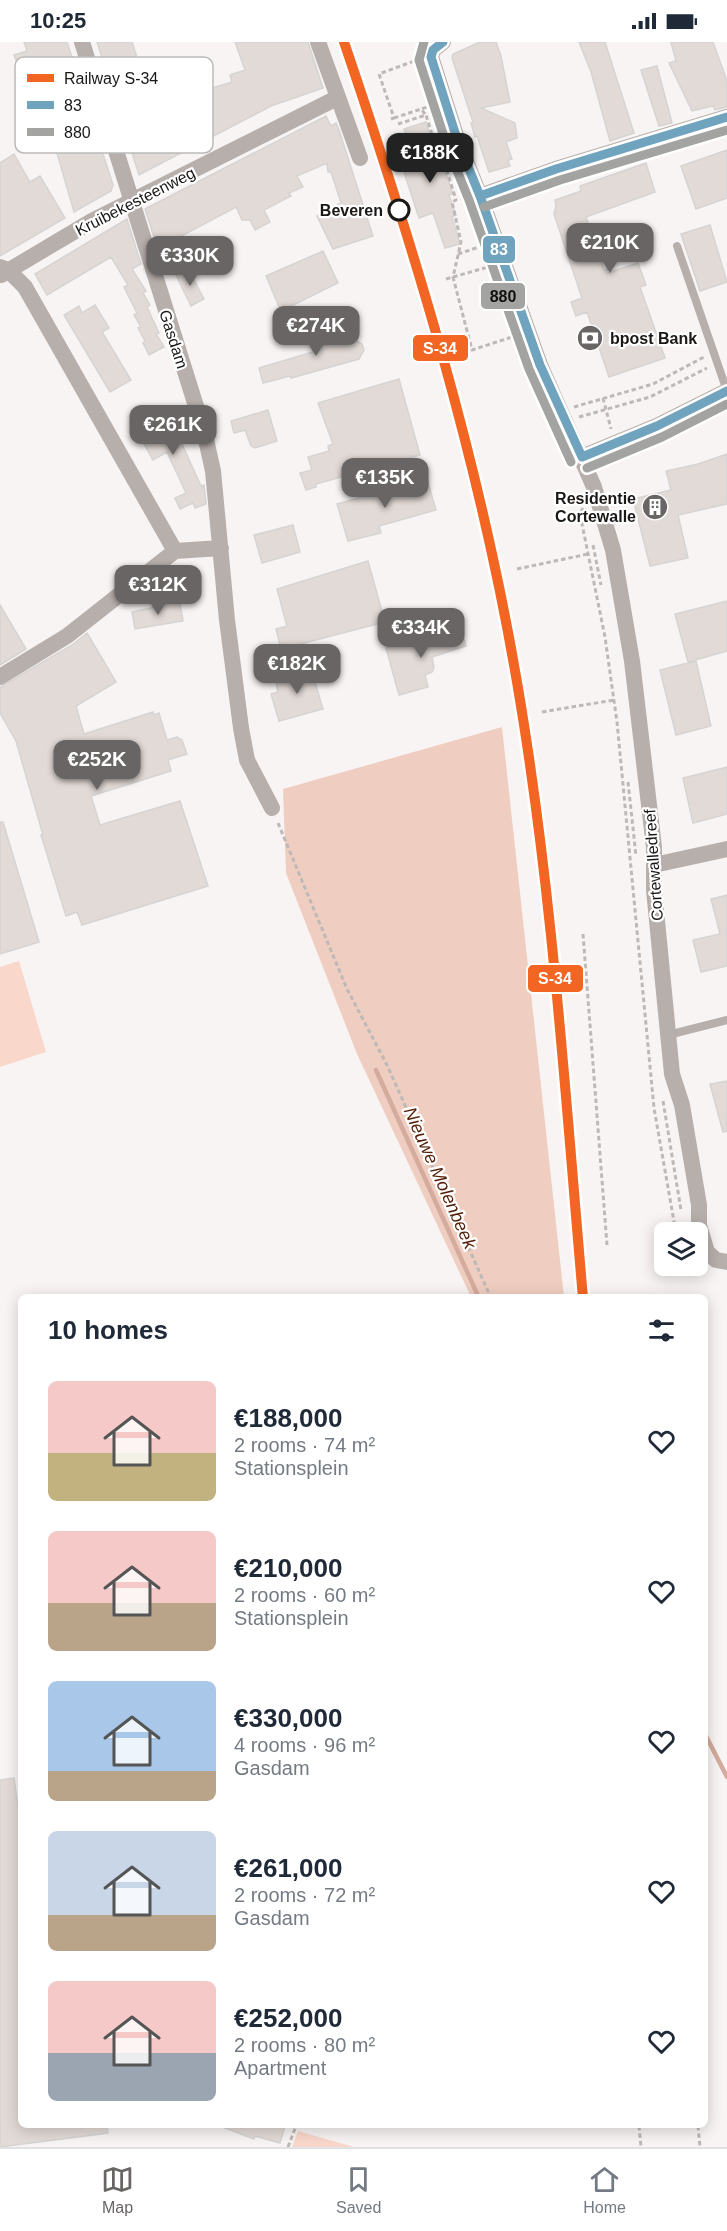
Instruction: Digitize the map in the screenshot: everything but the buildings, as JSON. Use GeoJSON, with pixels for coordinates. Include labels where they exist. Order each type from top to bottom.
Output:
{"type":"FeatureCollection","features":[{"type":"Feature","properties":{"kind":"street","name":"Gasdam"},"geometry":{"type":"LineString","coordinates":[[82,42],[87,57]]}},
{"type":"Feature","properties":{"kind":"street"},"geometry":{"type":"LineString","coordinates":[[318,42],[360,158]]}},
{"type":"Feature","properties":{"kind":"street"},"geometry":{"type":"LineString","coordinates":[[431,57],[433,50],[443,42]]}},
{"type":"Feature","properties":{"kind":"street","name":"Cortewalledreef"},"geometry":{"type":"LineString","coordinates":[[431,57],[444,102],[559,411],[594,487],[613,550],[626,622],[654,847],[654,890],[672,1074],[682,1105],[699,1205],[699,1225],[707,1252],[716,1260],[727,1262]]}},
{"type":"Feature","properties":{"kind":"street","name":"Kruibekesteenweg"},"geometry":{"type":"LineString","coordinates":[[3,271],[92,221],[134,202],[337,98]]}},
{"type":"Feature","properties":{"kind":"street"},"geometry":{"type":"LineString","coordinates":[[480,196],[556,169],[727,117]]}},
{"type":"Feature","properties":{"kind":"street","name":"Gasdam"},"geometry":{"type":"LineString","coordinates":[[118,153],[134,202],[136,222],[205,435],[213,471],[229,630],[247,760],[272,808]]}},
{"type":"Feature","properties":{"kind":"street"},"geometry":{"type":"LineString","coordinates":[[3,271],[25,287],[175,551]]}},
{"type":"Feature","properties":{"kind":"street"},"geometry":{"type":"LineString","coordinates":[[582,457],[657,426],[727,391]]}},
{"type":"Feature","properties":{"kind":"street"},"geometry":{"type":"LineString","coordinates":[[0,677],[67,636],[175,551],[221,548]]}},
{"type":"Feature","properties":{"kind":"street"},"geometry":{"type":"LineString","coordinates":[[654,865],[727,849]]}},
{"type":"Feature","properties":{"kind":"lane"},"geometry":{"type":"LineString","coordinates":[[676,246],[727,391]]}},
{"type":"Feature","properties":{"kind":"lane"},"geometry":{"type":"LineString","coordinates":[[668,1035],[727,1020]]}},
{"type":"Feature","properties":{"kind":"path"},"geometry":{"type":"LineString","coordinates":[[431,57],[410,61],[379,74],[392,119],[444,102]]}},
{"type":"Feature","properties":{"kind":"path"},"geometry":{"type":"LineString","coordinates":[[421,109],[426,115],[456,200],[452,202],[461,242],[453,277],[472,350],[513,339],[510,328]]}},
{"type":"Feature","properties":{"kind":"path"},"geometry":{"type":"LineString","coordinates":[[398,124],[426,115]]}},
{"type":"Feature","properties":{"kind":"path"},"geometry":{"type":"LineString","coordinates":[[458,254],[496,242]]}},
{"type":"Feature","properties":{"kind":"path"},"geometry":{"type":"LineString","coordinates":[[446,279],[492,266]]}},
{"type":"Feature","properties":{"kind":"path"},"geometry":{"type":"LineString","coordinates":[[559,411],[653,384],[713,352]]}},
{"type":"Feature","properties":{"kind":"path"},"geometry":{"type":"LineString","coordinates":[[583,415],[650,397],[717,364]]}},
{"type":"Feature","properties":{"kind":"path"},"geometry":{"type":"LineString","coordinates":[[603,398],[614,443]]}},
{"type":"Feature","properties":{"kind":"path"},"geometry":{"type":"LineString","coordinates":[[583,508],[580,514],[605,637],[614,700],[654,1108],[674,1222]]}},
{"type":"Feature","properties":{"kind":"path"},"geometry":{"type":"LineString","coordinates":[[517,569],[588,554]]}},
{"type":"Feature","properties":{"kind":"path"},"geometry":{"type":"LineString","coordinates":[[542,712],[614,700]]}},
{"type":"Feature","properties":{"kind":"path"},"geometry":{"type":"LineString","coordinates":[[272,808],[347,989],[387,1065],[489,1294]]}},
{"type":"Feature","properties":{"kind":"path"},"geometry":{"type":"LineString","coordinates":[[583,934],[607,1245]]}},
{"type":"Feature","properties":{"kind":"path"},"geometry":{"type":"LineString","coordinates":[[288,2147],[295,2128]]}},
{"type":"Feature","properties":{"kind":"path"},"geometry":{"type":"LineString","coordinates":[[639,2128],[641,2147]]}},
{"type":"Feature","properties":{"kind":"path"},"geometry":{"type":"LineString","coordinates":[[698,2128],[700,2147]]}},
{"type":"Feature","properties":{"kind":"shaded area"},"geometry":{"type":"Polygon","coordinates":[[[502,727],[564,1294],[470,1294],[357,1054],[286,873],[283,789],[502,727]]]}},
{"type":"Feature","properties":{"kind":"shaded area"},"geometry":{"type":"Polygon","coordinates":[[[19,961],[46,1052],[0,1067],[0,967],[19,961]]]}},
{"type":"Feature","properties":{"kind":"shaded area"},"geometry":{"type":"Polygon","coordinates":[[[298,2131],[354,2147],[292,2147],[298,2131]]]}},
{"type":"Feature","properties":{"kind":"waterway","name":"Nieuwe Molenbeek"},"geometry":{"type":"LineString","coordinates":[[376,1070],[477,1294]]}},
{"type":"Feature","properties":{"kind":"waterway","name":"Nieuwe Molenbeek"},"geometry":{"type":"LineString","coordinates":[[708,1740],[727,1777]]}},
{"type":"Feature","properties":{"kind":"rail line","name":"S-34"},"geometry":{"type":"LineString","coordinates":[[344,42],[396,200],[443,359],[465,439],[502,600],[529,759],[549,912],[583,1294]]}},
{"type":"Feature","properties":{"kind":"transit line","name":"880"},"geometry":{"type":"LineString","coordinates":[[424,42],[419,60],[447,146],[469,200],[529,369],[571,462]]}},
{"type":"Feature","properties":{"kind":"transit line","name":"83"},"geometry":{"type":"LineString","coordinates":[[443,42],[433,50],[431,57],[458,142],[480,196],[540,365],[582,457]]}},
{"type":"Feature","properties":{"kind":"transit line","name":"83"},"geometry":{"type":"LineString","coordinates":[[480,196],[556,169],[727,117]]}},
{"type":"Feature","properties":{"kind":"transit line","name":"880"},"geometry":{"type":"LineString","coordinates":[[484,207],[560,180],[727,130]]}},
{"type":"Feature","properties":{"kind":"transit line","name":"83"},"geometry":{"type":"LineString","coordinates":[[582,457],[657,426],[727,391]]}},
{"type":"Feature","properties":{"kind":"transit line","name":"880"},"geometry":{"type":"LineString","coordinates":[[587,468],[662,437],[727,404]]}},
{"type":"Feature","properties":{"kind":"place","name":"Beveren"},"geometry":{"type":"Point","coordinates":[399,210]}},
{"type":"Feature","properties":{"kind":"place","name":"bpost Bank"},"geometry":{"type":"Point","coordinates":[590,338]}},
{"type":"Feature","properties":{"kind":"place","name":"Residentie Cortewalle"},"geometry":{"type":"Point","coordinates":[655,507]}}]}
